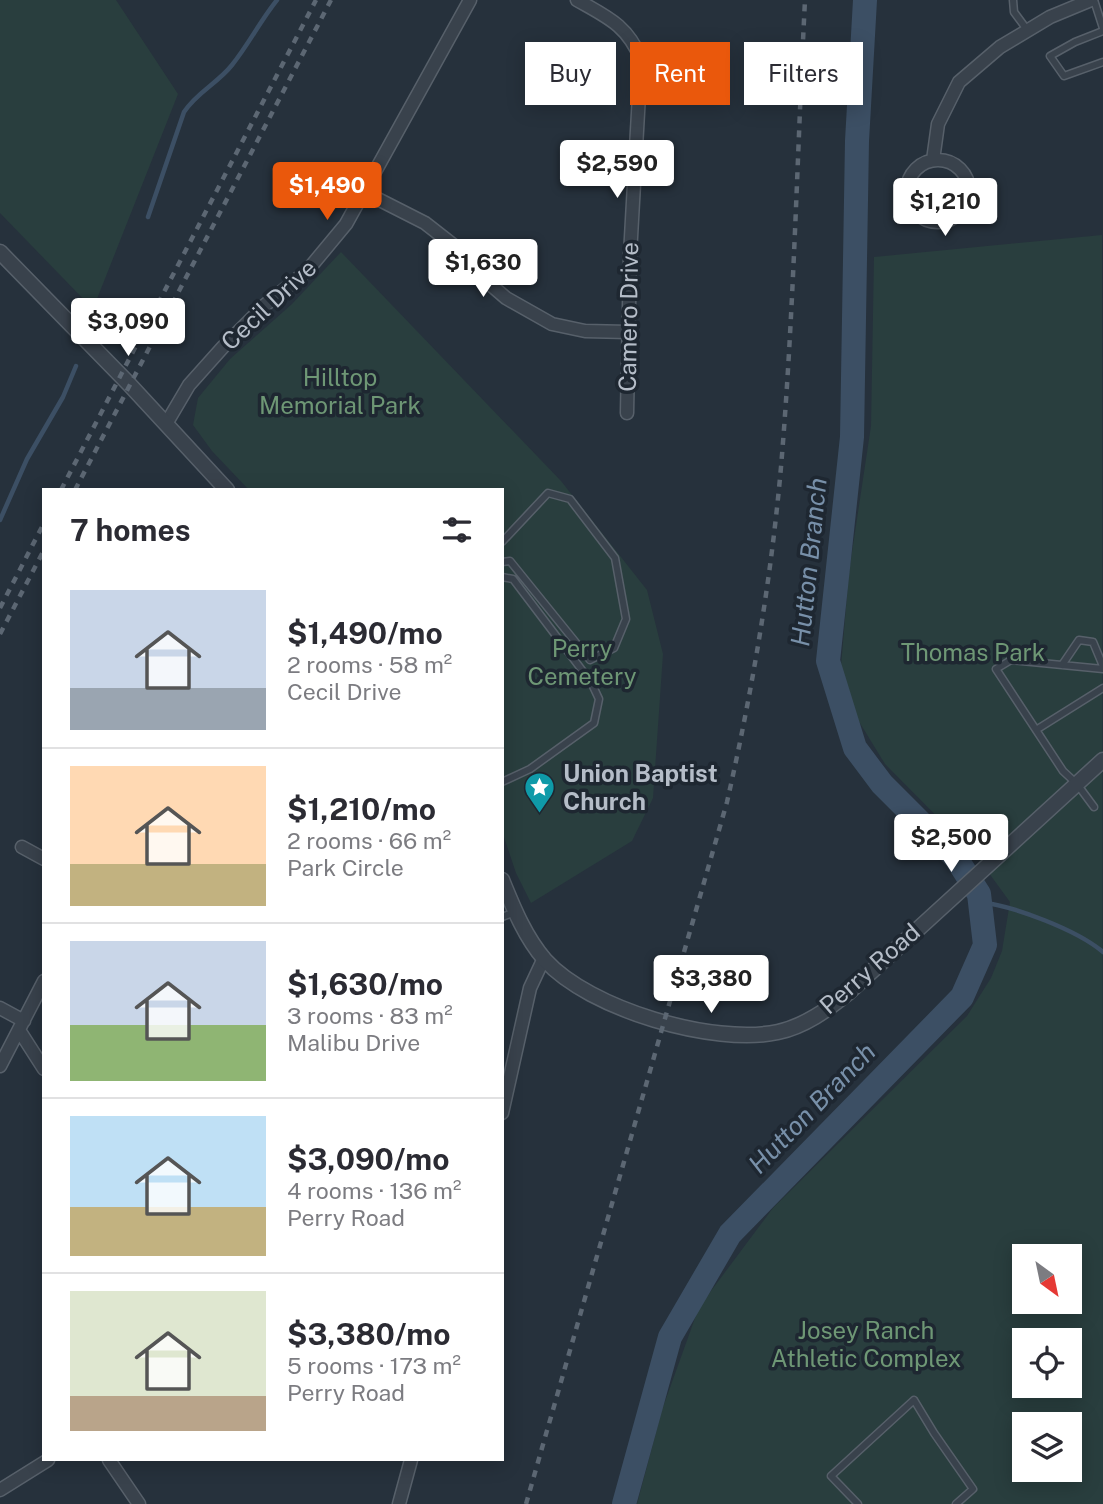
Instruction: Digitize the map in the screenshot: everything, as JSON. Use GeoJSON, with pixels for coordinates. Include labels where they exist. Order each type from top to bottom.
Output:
{"type":"FeatureCollection","features":[{"type":"Feature","properties":{"kind":"street","name":"Cecil Drive"},"geometry":{"type":"LineString","coordinates":[[166,424],[189,385],[223,347],[265,306],[307,271],[346,224],[470,0]]}},
{"type":"Feature","properties":{"kind":"street","name":"Camero Drive"},"geometry":{"type":"LineString","coordinates":[[577,0],[617,22],[633,40],[641,59],[628,332],[627,413]]}},
{"type":"Feature","properties":{"kind":"street"},"geometry":{"type":"LineString","coordinates":[[933,160],[938,124],[959,82],[1000,47],[1050,17],[1093,0]]}},
{"type":"Feature","properties":{"kind":"street"},"geometry":{"type":"LineString","coordinates":[[933,160],[946,160],[957,165],[965,174],[969,186],[963,209],[943,222],[930,221],[919,216],[911,207],[907,196],[907,183],[913,172],[922,164],[933,160]]}},
{"type":"Feature","properties":{"kind":"street"},"geometry":{"type":"LineString","coordinates":[[364,192],[425,223],[471,259],[484,278],[506,298],[552,324],[585,331],[628,332]]}},
{"type":"Feature","properties":{"kind":"street"},"geometry":{"type":"LineString","coordinates":[[0,252],[225,488]]}},
{"type":"Feature","properties":{"kind":"street","name":"Perry Road"},"geometry":{"type":"LineString","coordinates":[[504,890],[509,915],[544,958],[569,982],[613,1005],[691,1029],[721,1035],[779,1032],[809,1021],[827,1010],[1103,760]]}},
{"type":"Feature","properties":{"kind":"street"},"geometry":{"type":"LineString","coordinates":[[22,848],[42,858]]}},
{"type":"Feature","properties":{"kind":"street"},"geometry":{"type":"LineString","coordinates":[[504,1101],[530,988],[544,958]]}},
{"type":"Feature","properties":{"kind":"street"},"geometry":{"type":"LineString","coordinates":[[0,1066],[42,985]]}},
{"type":"Feature","properties":{"kind":"street"},"geometry":{"type":"LineString","coordinates":[[0,1008],[21,1025],[42,1065]]}},
{"type":"Feature","properties":{"kind":"street"},"geometry":{"type":"LineString","coordinates":[[0,1490],[46,1461]]}},
{"type":"Feature","properties":{"kind":"street"},"geometry":{"type":"LineString","coordinates":[[110,1461],[139,1504]]}},
{"type":"Feature","properties":{"kind":"street"},"geometry":{"type":"LineString","coordinates":[[399,1504],[411,1461]]}},
{"type":"Feature","properties":{"kind":"lane"},"geometry":{"type":"LineString","coordinates":[[1013,0],[1014,12],[1028,31]]}},
{"type":"Feature","properties":{"kind":"lane"},"geometry":{"type":"LineString","coordinates":[[1093,0],[1103,29],[1049,56],[1064,76],[1103,62]]}},
{"type":"Feature","properties":{"kind":"lane"},"geometry":{"type":"LineString","coordinates":[[504,540],[548,494],[570,499],[615,558],[626,618],[614,648],[590,660],[510,561],[504,562]]}},
{"type":"Feature","properties":{"kind":"lane"},"geometry":{"type":"LineString","coordinates":[[504,577],[513,579],[592,682],[599,699],[594,723],[530,769],[504,781]]}},
{"type":"Feature","properties":{"kind":"lane"},"geometry":{"type":"LineString","coordinates":[[1062,665],[1079,640],[1093,642],[1103,667],[1062,665],[1012,660],[996,669],[1063,771],[1077,784],[1094,807]]}},
{"type":"Feature","properties":{"kind":"lane"},"geometry":{"type":"LineString","coordinates":[[1036,730],[1103,688]]}},
{"type":"Feature","properties":{"kind":"lane"},"geometry":{"type":"LineString","coordinates":[[859,1504],[831,1476],[914,1400],[973,1489],[956,1504]]}},
{"type":"Feature","properties":{"kind":"green space"},"geometry":{"type":"Polygon","coordinates":[[[0,0],[116,0],[178,94],[93,309],[0,213],[0,0]]]}},
{"type":"Feature","properties":{"kind":"green space"},"geometry":{"type":"Polygon","coordinates":[[[1102,235],[1103,1504],[637,1504],[662,1410],[699,1307],[773,1208],[967,1016],[991,978],[1002,951],[1010,902],[978,858],[885,764],[855,715],[841,666],[849,572],[871,426],[874,257],[1102,235]]]}},
{"type":"Feature","properties":{"kind":"green space"},"geometry":{"type":"Polygon","coordinates":[[[341,252],[561,481],[647,590],[663,654],[653,798],[632,841],[531,903],[516,873],[504,837],[504,488],[247,488],[212,451],[193,425],[198,398],[230,359],[292,304],[341,252]]]}},
{"type":"Feature","properties":{"kind":"waterway"},"geometry":{"type":"LineString","coordinates":[[148,217],[184,112],[232,65],[277,0]]}},
{"type":"Feature","properties":{"kind":"waterway","name":"Hutton Branch"},"geometry":{"type":"LineString","coordinates":[[624,1504],[670,1337],[730,1234],[962,997],[985,945],[979,894],[956,858],[882,784],[855,748],[828,661],[852,437],[857,141],[865,0]]}},
{"type":"Feature","properties":{"kind":"waterway"},"geometry":{"type":"LineString","coordinates":[[0,520],[27,459],[63,397],[76,366]]}},
{"type":"Feature","properties":{"kind":"waterway"},"geometry":{"type":"LineString","coordinates":[[980,902],[1010,908],[1044,920],[1078,935],[1103,952]]}},
{"type":"Feature","properties":{"kind":"railway"},"geometry":{"type":"LineString","coordinates":[[62,488],[316,0]]}},
{"type":"Feature","properties":{"kind":"railway"},"geometry":{"type":"LineString","coordinates":[[76,488],[331,0]]}},
{"type":"Feature","properties":{"kind":"railway"},"geometry":{"type":"LineString","coordinates":[[526,1504],[727,802],[745,719],[766,594],[781,467],[805,0]]}},
{"type":"Feature","properties":{"kind":"railway"},"geometry":{"type":"LineString","coordinates":[[0,608],[42,527]]}},
{"type":"Feature","properties":{"kind":"railway"},"geometry":{"type":"LineString","coordinates":[[0,634],[42,554]]}},
{"type":"Feature","properties":{"kind":"place","name":"Union Baptist Church"},"geometry":{"type":"Point","coordinates":[540,815]}},
{"type":"Feature","properties":{"kind":"park label","name":"Hilltop Memorial Park"},"geometry":{"type":"Point","coordinates":[340,392]}},
{"type":"Feature","properties":{"kind":"park label","name":"Thomas Park"},"geometry":{"type":"Point","coordinates":[973,653]}},
{"type":"Feature","properties":{"kind":"park label","name":"Perry Cemetery"},"geometry":{"type":"Point","coordinates":[582,663]}},
{"type":"Feature","properties":{"kind":"park label","name":"Josey Ranch Athletic Complex"},"geometry":{"type":"Point","coordinates":[866,1345]}}]}
